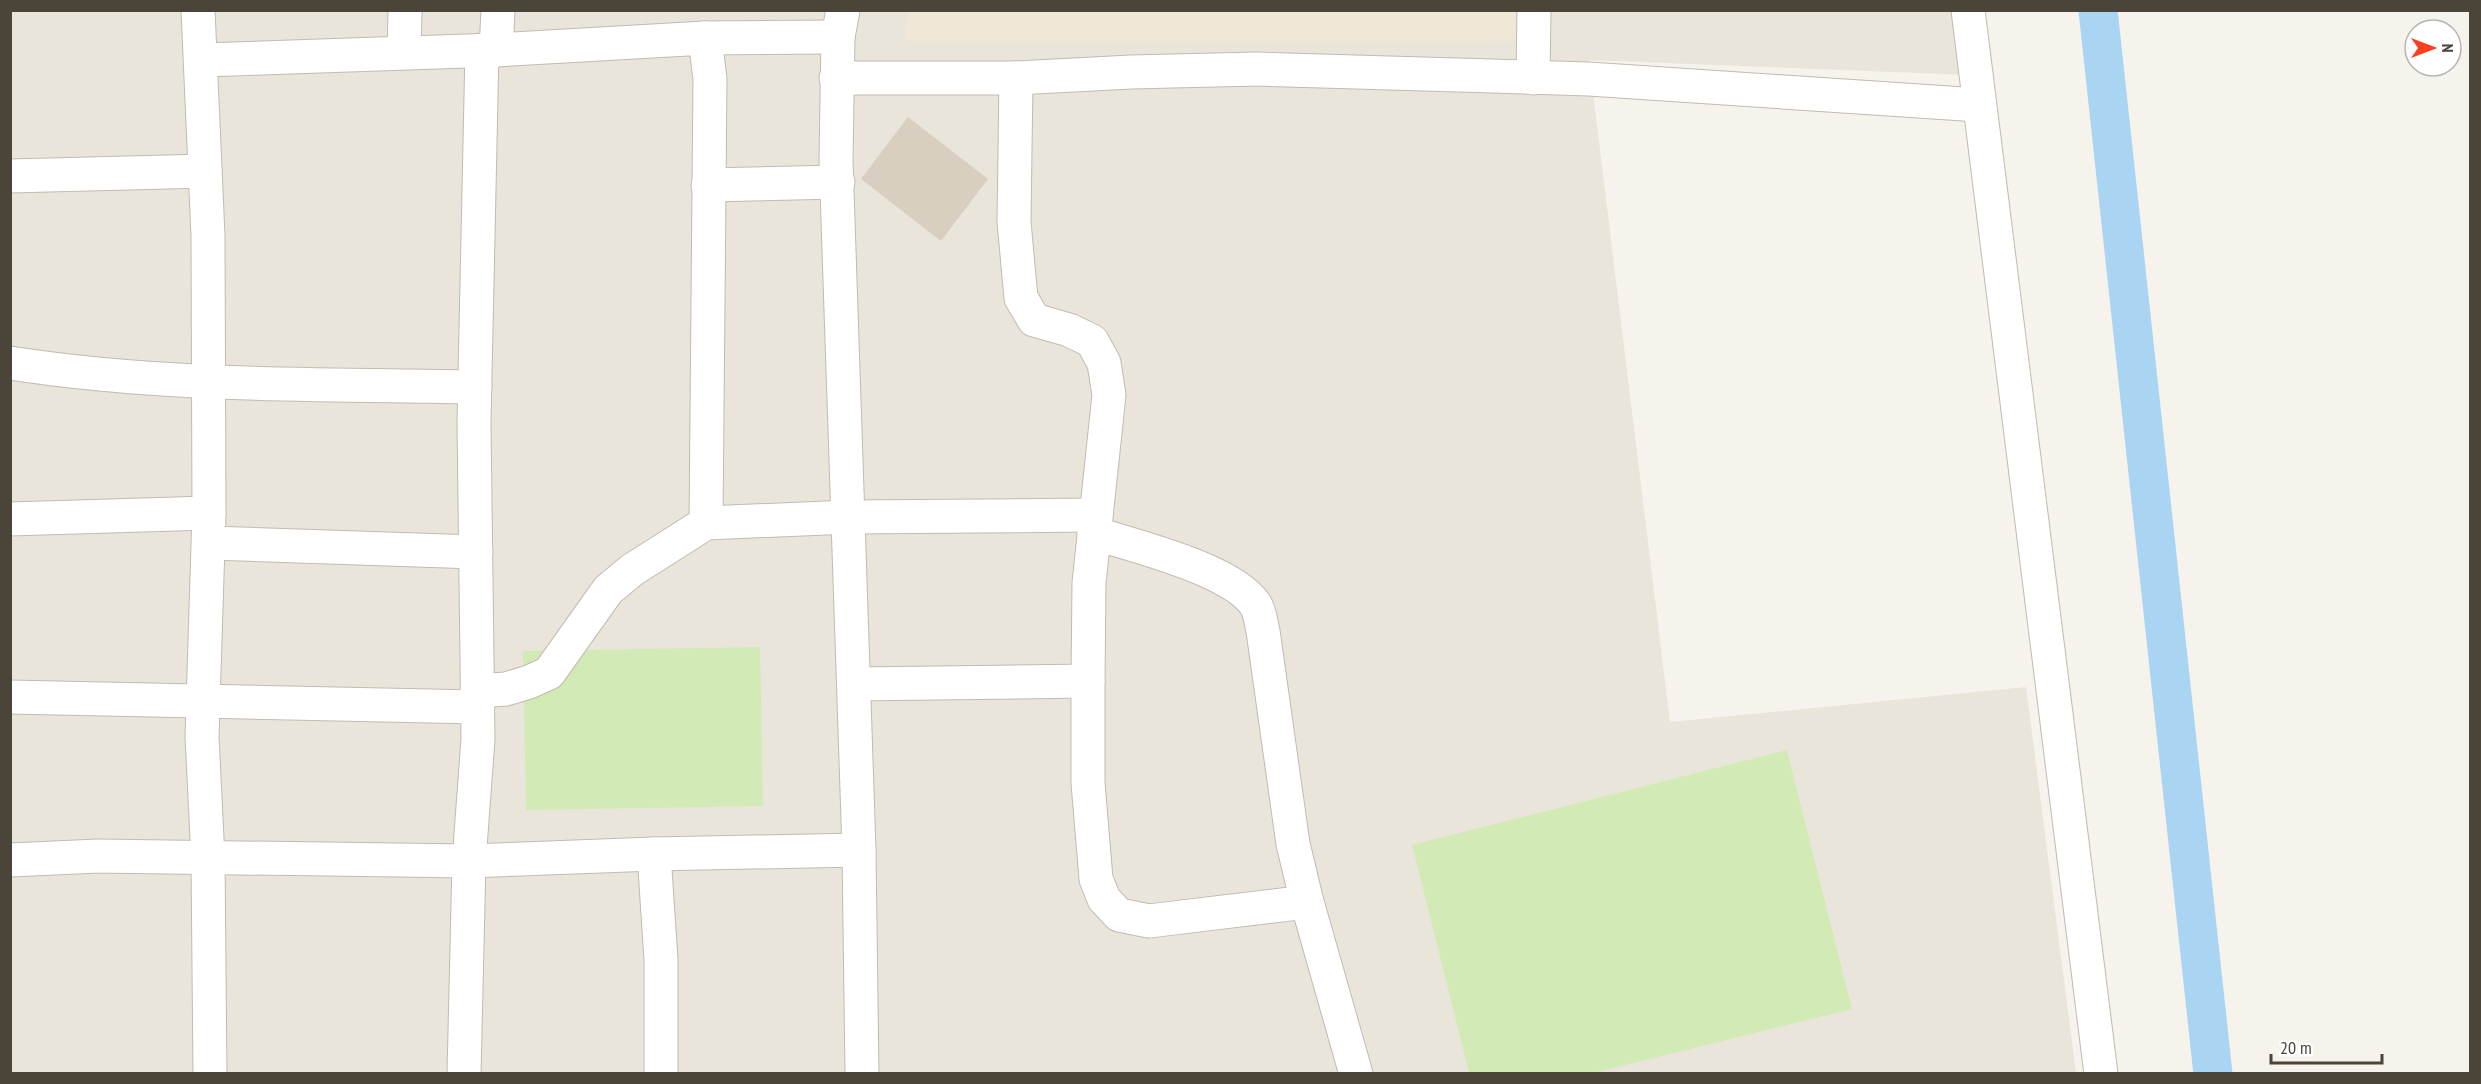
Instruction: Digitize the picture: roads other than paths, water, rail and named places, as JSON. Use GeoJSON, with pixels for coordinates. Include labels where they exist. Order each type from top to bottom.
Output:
{"type":"FeatureCollection","features":[{"type":"Feature","properties":{"kind":"street"},"geometry":{"type":"LineString","coordinates":[[198,10],[206,171],[209,528],[202,736],[208,859],[210,1074]]}},
{"type":"Feature","properties":{"kind":"street"},"geometry":{"type":"LineString","coordinates":[[404,52],[405,10]]}},
{"type":"Feature","properties":{"kind":"street"},"geometry":{"type":"LineString","coordinates":[[464,1074],[469,861],[478,739],[475,387],[489,50],[498,10]]}},
{"type":"Feature","properties":{"kind":"street"},"geometry":{"type":"LineString","coordinates":[[1533,78],[1534,10]]}},
{"type":"Feature","properties":{"kind":"street"},"geometry":{"type":"LineString","coordinates":[[1968,10],[2101,1074]]}},
{"type":"Feature","properties":{"kind":"street"},"geometry":{"type":"LineString","coordinates":[[202,60],[489,50],[705,38],[841,24],[836,78],[840,328],[849,517],[859,850],[862,1074]]}},
{"type":"Feature","properties":{"kind":"street"},"geometry":{"type":"LineString","coordinates":[[705,38],[710,80],[706,523]]}},
{"type":"Feature","properties":{"kind":"street"},"geometry":{"type":"LineString","coordinates":[[836,78],[1016,78],[1257,69],[1589,80],[1979,105]]}},
{"type":"Feature","properties":{"kind":"street"},"geometry":{"type":"LineString","coordinates":[[1016,78],[1014,222],[1022,298],[1034,320],[1069,330],[1092,341],[1104,363],[1109,395],[1089,583],[1088,783],[1096,879],[1104,899],[1119,915],[1149,921],[1307,902]]}},
{"type":"Feature","properties":{"kind":"street"},"geometry":{"type":"LineString","coordinates":[[10,176],[206,171]]}},
{"type":"Feature","properties":{"kind":"street"},"geometry":{"type":"LineString","coordinates":[[708,185],[838,182]]}},
{"type":"Feature","properties":{"kind":"street"},"geometry":{"type":"LineString","coordinates":[[10,363],[77,374],[208,382],[475,387]]}},
{"type":"Feature","properties":{"kind":"street"},"geometry":{"type":"LineString","coordinates":[[10,697],[204,702],[477,699],[549,673],[608,590],[632,570],[706,523],[849,517],[1095,524],[1197,567],[1240,588],[1256,605],[1263,631],[1293,844],[1307,902],[1356,1074]]}},
{"type":"Feature","properties":{"kind":"street"},"geometry":{"type":"LineString","coordinates":[[10,519],[209,528],[476,552]]}},
{"type":"Feature","properties":{"kind":"street"},"geometry":{"type":"LineString","coordinates":[[854,684],[1088,681]]}},
{"type":"Feature","properties":{"kind":"street"},"geometry":{"type":"LineString","coordinates":[[10,860],[98,856],[469,861],[859,850]]}},
{"type":"Feature","properties":{"kind":"street"},"geometry":{"type":"LineString","coordinates":[[654,854],[661,960],[661,1074]]}},
{"type":"Feature","properties":{"kind":"waterway"},"geometry":{"type":"LineString","coordinates":[[2098,10],[2213,1074]]}}]}
